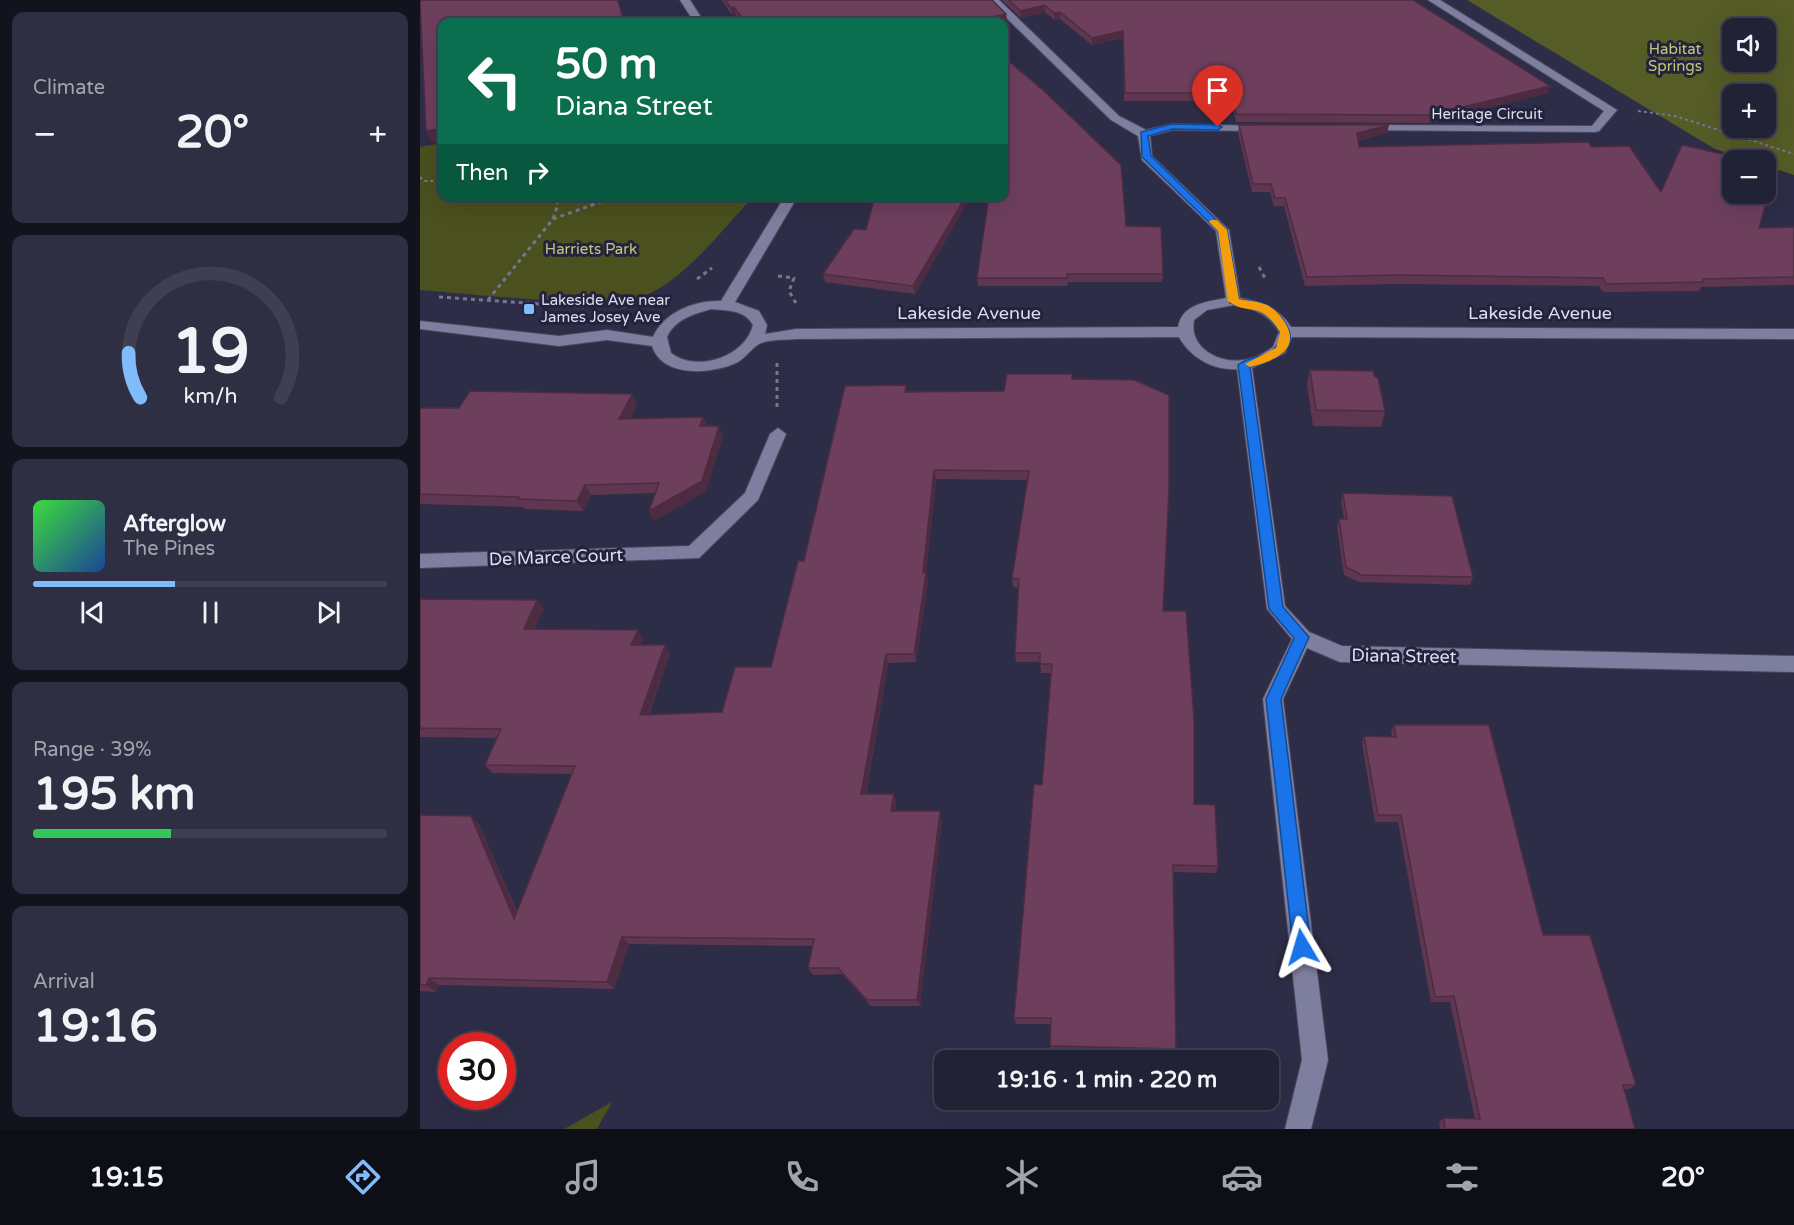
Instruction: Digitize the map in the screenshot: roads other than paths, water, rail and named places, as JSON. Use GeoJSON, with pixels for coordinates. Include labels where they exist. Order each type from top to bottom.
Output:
{"type":"FeatureCollection","features":[{"type":"Feature","properties":{"kind":"street"},"geometry":{"type":"LineString","coordinates":[[685,0],[696,18]]}},
{"type":"Feature","properties":{"kind":"street"},"geometry":{"type":"LineString","coordinates":[[993,0],[1115,118],[1144,134],[1172,127],[1278,128]]}},
{"type":"Feature","properties":{"kind":"street","name":"Heritage Circuit"},"geometry":{"type":"LineString","coordinates":[[1348,128],[1595,129],[1611,110],[1433,0]]}},
{"type":"Feature","properties":{"kind":"street"},"geometry":{"type":"LineString","coordinates":[[1144,134],[1146,157],[1222,230],[1234,301]]}},
{"type":"Feature","properties":{"kind":"street"},"geometry":{"type":"LineString","coordinates":[[726,305],[789,201]]}},
{"type":"Feature","properties":{"kind":"street"},"geometry":{"type":"LineString","coordinates":[[1234,301],[1249,303],[1268,310],[1282,322],[1286,332],[1285,341],[1280,350],[1271,357],[1244,365],[1209,359],[1195,352],[1186,342],[1182,332],[1184,321],[1197,309],[1217,302],[1234,301]]}},
{"type":"Feature","properties":{"kind":"street"},"geometry":{"type":"LineString","coordinates":[[711,305],[726,305],[741,307],[752,313],[759,320],[761,330],[757,340],[733,359],[698,367],[681,365],[668,359],[660,351],[658,341],[666,327],[682,314],[711,305]]}},
{"type":"Feature","properties":{"kind":"street"},"geometry":{"type":"LineString","coordinates":[[420,325],[559,341],[607,335],[643,342],[658,341]]}},
{"type":"Feature","properties":{"kind":"street","name":"Lakeside Avenue"},"geometry":{"type":"LineString","coordinates":[[757,340],[796,334],[1182,332]]}},
{"type":"Feature","properties":{"kind":"street","name":"Lakeside Avenue"},"geometry":{"type":"LineString","coordinates":[[1286,332],[1794,334]]}},
{"type":"Feature","properties":{"kind":"street","name":"Diana Street"},"geometry":{"type":"LineString","coordinates":[[1244,365],[1276,609],[1302,637],[1340,654],[1794,664]]}},
{"type":"Feature","properties":{"kind":"street","name":"De Marce Court"},"geometry":{"type":"LineString","coordinates":[[420,561],[693,554],[752,496],[778,434]]}},
{"type":"Feature","properties":{"kind":"street"},"geometry":{"type":"LineString","coordinates":[[1298,1129],[1315,1060],[1273,699],[1302,637]]}},
{"type":"Feature","properties":{"kind":"place","name":"Lakeside Ave near James Josey Ave"},"geometry":{"type":"Point","coordinates":[529,309]}},
{"type":"Feature","properties":{"kind":"park label","name":"Habitat Springs"},"geometry":{"type":"Point","coordinates":[1675,58]}},
{"type":"Feature","properties":{"kind":"park label","name":"Harriets Park"},"geometry":{"type":"Point","coordinates":[591,249]}}]}
